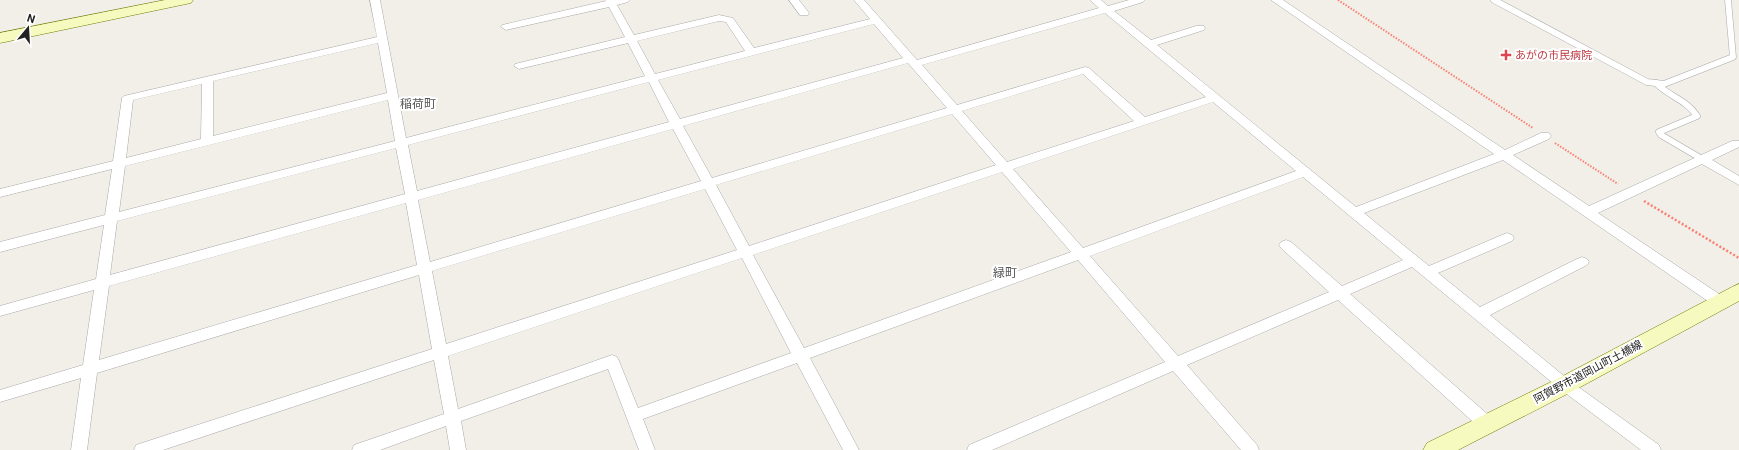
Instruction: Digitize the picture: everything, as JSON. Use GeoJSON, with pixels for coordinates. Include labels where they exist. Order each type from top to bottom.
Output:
{"type":"FeatureCollection","features":[{"type":"Feature","properties":{"kind":"street"},"geometry":{"type":"LineString","coordinates":[[0,38],[186,0]]}},
{"type":"Feature","properties":{"kind":"street"},"geometry":{"type":"LineString","coordinates":[[375,0],[458,450]]}},
{"type":"Feature","properties":{"kind":"street"},"geometry":{"type":"LineString","coordinates":[[506,27],[625,0]]}},
{"type":"Feature","properties":{"kind":"street"},"geometry":{"type":"LineString","coordinates":[[794,0],[804,13]]}},
{"type":"Feature","properties":{"kind":"street"},"geometry":{"type":"LineString","coordinates":[[1095,0],[1565,385],[1653,450]]}},
{"type":"Feature","properties":{"kind":"street"},"geometry":{"type":"LineString","coordinates":[[0,311],[676,124],[913,62],[1140,0]]}},
{"type":"Feature","properties":{"kind":"street"},"geometry":{"type":"LineString","coordinates":[[1276,0],[1588,212],[1730,297]]}},
{"type":"Feature","properties":{"kind":"street"},"geometry":{"type":"LineString","coordinates":[[865,1],[876,20],[1251,450]]}},
{"type":"Feature","properties":{"kind":"street"},"geometry":{"type":"LineString","coordinates":[[611,2],[851,450]]}},
{"type":"Feature","properties":{"kind":"street"},"geometry":{"type":"LineString","coordinates":[[519,66],[719,18],[729,20],[751,52]]}},
{"type":"Feature","properties":{"kind":"street"},"geometry":{"type":"LineString","coordinates":[[0,247],[876,20]]}},
{"type":"Feature","properties":{"kind":"street"},"geometry":{"type":"LineString","coordinates":[[1148,44],[1200,28]]}},
{"type":"Feature","properties":{"kind":"street"},"geometry":{"type":"LineString","coordinates":[[79,450],[128,98],[382,39]]}},
{"type":"Feature","properties":{"kind":"street"},"geometry":{"type":"LineString","coordinates":[[0,396],[1085,70],[1143,122]]}},
{"type":"Feature","properties":{"kind":"street"},"geometry":{"type":"LineString","coordinates":[[207,142],[208,79]]}},
{"type":"Feature","properties":{"kind":"street"},"geometry":{"type":"LineString","coordinates":[[0,193],[393,95]]}},
{"type":"Feature","properties":{"kind":"street"},"geometry":{"type":"LineString","coordinates":[[142,450],[1215,98]]}},
{"type":"Feature","properties":{"kind":"street"},"geometry":{"type":"LineString","coordinates":[[1354,212],[1504,155],[1545,136]]}},
{"type":"Feature","properties":{"kind":"street"},"geometry":{"type":"LineString","coordinates":[[1588,212],[1736,144]]}},
{"type":"Feature","properties":{"kind":"street"},"geometry":{"type":"LineString","coordinates":[[1702,159],[1739,181]]}},
{"type":"Feature","properties":{"kind":"street"},"geometry":{"type":"LineString","coordinates":[[634,416],[1306,172]]}},
{"type":"Feature","properties":{"kind":"street"},"geometry":{"type":"LineString","coordinates":[[1427,272],[1507,238]]}},
{"type":"Feature","properties":{"kind":"street"},"geometry":{"type":"LineString","coordinates":[[1286,245],[1487,424]]}},
{"type":"Feature","properties":{"kind":"street"},"geometry":{"type":"LineString","coordinates":[[975,450],[1414,261]]}},
{"type":"Feature","properties":{"kind":"street"},"geometry":{"type":"LineString","coordinates":[[1479,314],[1582,262]]}},
{"type":"Feature","properties":{"kind":"street","name":"阿賀野市道岡山町土橋線"},"geometry":{"type":"LineString","coordinates":[[1435,450],[1565,385],[1730,297]]}},
{"type":"Feature","properties":{"kind":"street"},"geometry":{"type":"LineString","coordinates":[[360,450],[612,361],[647,450]]}},
{"type":"Feature","properties":{"kind":"lane"},"geometry":{"type":"LineString","coordinates":[[1494,0],[1647,82],[1664,84],[1733,57],[1728,0]]}},
{"type":"Feature","properties":{"kind":"lane"},"geometry":{"type":"LineString","coordinates":[[1656,83],[1661,91],[1694,108],[1697,116],[1659,132],[1661,135],[1702,159]]}},
{"type":"Feature","properties":{"kind":"place","name":"あがの市民病院"},"geometry":{"type":"Point","coordinates":[1506,55]}},
{"type":"Feature","properties":{"kind":"district","name":"稲荷町"},"geometry":{"type":"Point","coordinates":[418,104]}},
{"type":"Feature","properties":{"kind":"district","name":"緑町"},"geometry":{"type":"Point","coordinates":[1005,273]}}]}
